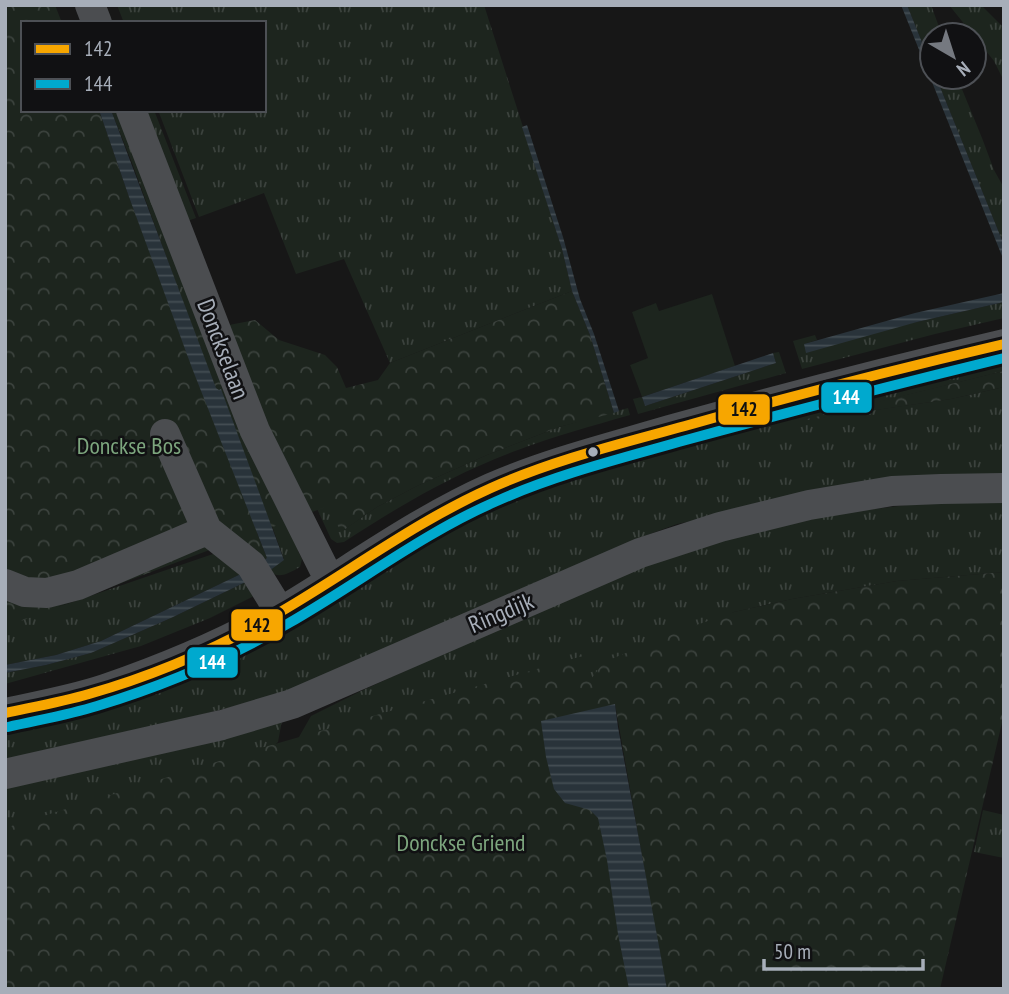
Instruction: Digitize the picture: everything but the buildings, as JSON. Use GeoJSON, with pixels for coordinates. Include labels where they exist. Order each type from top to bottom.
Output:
{"type":"FeatureCollection","features":[{"type":"Feature","properties":{"kind":"street","name":"Donckselaan"},"geometry":{"type":"LineString","coordinates":[[132,112],[255,431],[330,582]]}},
{"type":"Feature","properties":{"kind":"street"},"geometry":{"type":"LineString","coordinates":[[5,713],[103,690],[184,660],[226,641],[330,582],[406,532],[487,490],[554,463],[708,419],[1004,344]]}},
{"type":"Feature","properties":{"kind":"street"},"geometry":{"type":"LineString","coordinates":[[165,434],[207,530],[251,565],[280,612]]}},
{"type":"Feature","properties":{"kind":"street","name":"Ringdijk"},"geometry":{"type":"LineString","coordinates":[[5,774],[222,725],[292,704],[640,553],[720,527],[809,505],[892,491],[1004,488]]}},
{"type":"Feature","properties":{"kind":"street"},"geometry":{"type":"LineString","coordinates":[[5,584],[26,592],[47,593],[78,584],[207,530]]}},
{"type":"Feature","properties":{"kind":"green space","name":"Donckse Bos"},"geometry":{"type":"Polygon","coordinates":[[[5,5],[55,5],[61,21],[21,21],[21,112],[100,112],[182,334],[255,320],[279,340],[325,355],[337,367],[346,388],[378,380],[390,363],[572,291],[590,335],[614,413],[559,427],[487,455],[377,507],[341,532],[328,506],[257,533],[267,558],[260,563],[236,540],[5,627],[5,5]]]}},
{"type":"Feature","properties":{"kind":"green space"},"geometry":{"type":"Polygon","coordinates":[[[117,5],[484,5],[562,249],[572,291],[390,363],[344,259],[296,274],[264,193],[199,217],[159,112],[266,112],[266,21],[123,21],[117,5]]]}},
{"type":"Feature","properties":{"kind":"green space"},"geometry":{"type":"Polygon","coordinates":[[[907,5],[931,5],[937,21],[918,21],[918,32],[907,5]]]}},
{"type":"Feature","properties":{"kind":"green space"},"geometry":{"type":"Polygon","coordinates":[[[949,5],[981,5],[1004,28],[1004,81],[988,54],[988,21],[962,21],[949,5]]]}},
{"type":"Feature","properties":{"kind":"green space"},"geometry":{"type":"Polygon","coordinates":[[[942,91],[963,91],[994,170],[1004,188],[1004,245],[942,91]]]}},
{"type":"Feature","properties":{"kind":"green space"},"geometry":{"type":"Polygon","coordinates":[[[112,112],[123,112],[304,548],[298,551],[302,559],[300,567],[288,573],[276,575],[270,570],[284,559],[222,389],[198,343],[112,112]]]}},
{"type":"Feature","properties":{"kind":"green space"},"geometry":{"type":"Polygon","coordinates":[[[140,112],[155,112],[196,218],[187,221],[140,112]]]}},
{"type":"Feature","properties":{"kind":"green space"},"geometry":{"type":"Polygon","coordinates":[[[712,294],[735,366],[642,397],[630,365],[648,358],[632,312],[656,303],[659,311],[712,294]]]}},
{"type":"Feature","properties":{"kind":"green space"},"geometry":{"type":"Polygon","coordinates":[[[1004,302],[1004,318],[802,369],[793,341],[815,335],[817,340],[804,344],[1004,302]]]}},
{"type":"Feature","properties":{"kind":"green space"},"geometry":{"type":"Polygon","coordinates":[[[779,352],[786,373],[638,414],[633,399],[642,397],[645,406],[776,363],[773,353],[779,352]]]}},
{"type":"Feature","properties":{"kind":"green space"},"geometry":{"type":"Polygon","coordinates":[[[1004,354],[1004,371],[806,420],[951,399],[1004,387],[1004,477],[801,498],[677,524],[639,538],[301,690],[5,763],[5,725],[125,698],[429,531],[432,536],[497,505],[500,508],[514,502],[512,498],[526,491],[524,485],[1004,354]]]}},
{"type":"Feature","properties":{"kind":"green space"},"geometry":{"type":"Polygon","coordinates":[[[1004,371],[1004,387],[951,399],[795,422],[1004,371]]]}},
{"type":"Feature","properties":{"kind":"green space"},"geometry":{"type":"Polygon","coordinates":[[[628,408],[630,415],[545,440],[472,469],[407,503],[344,542],[337,543],[331,539],[313,500],[323,494],[342,531],[377,507],[417,486],[487,455],[559,427],[628,408]]]}},
{"type":"Feature","properties":{"kind":"green space"},"geometry":{"type":"Polygon","coordinates":[[[1004,500],[1004,572],[897,581],[734,612],[586,686],[5,989],[5,853],[292,757],[311,716],[555,603],[685,550],[799,520],[850,512],[907,505],[1004,500]]]}},
{"type":"Feature","properties":{"kind":"green space"},"geometry":{"type":"Polygon","coordinates":[[[216,553],[247,571],[101,641],[56,655],[5,665],[5,603],[58,607],[216,553]]]}},
{"type":"Feature","properties":{"kind":"green space","name":"Donckse Griend"},"geometry":{"type":"Polygon","coordinates":[[[1004,572],[1004,714],[940,989],[667,989],[615,704],[595,710],[637,989],[5,989],[5,828],[261,748],[586,655],[591,679],[604,662],[734,612],[897,581],[1004,572]]]}},
{"type":"Feature","properties":{"kind":"green space"},"geometry":{"type":"Polygon","coordinates":[[[252,579],[256,595],[210,618],[141,646],[5,684],[5,673],[91,653],[252,579]]]}},
{"type":"Feature","properties":{"kind":"green space"},"geometry":{"type":"Polygon","coordinates":[[[282,720],[278,742],[263,754],[5,835],[5,786],[282,720]]]}},
{"type":"Feature","properties":{"kind":"green space"},"geometry":{"type":"Polygon","coordinates":[[[983,810],[1004,815],[1004,858],[974,852],[983,810]]]}},
{"type":"Feature","properties":{"kind":"shaded area"},"geometry":{"type":"Polygon","coordinates":[[[901,5],[907,5],[918,32],[918,47],[901,5]]]}},
{"type":"Feature","properties":{"kind":"shaded area"},"geometry":{"type":"Polygon","coordinates":[[[936,91],[942,91],[1004,245],[1004,261],[936,91]]]}},
{"type":"Feature","properties":{"kind":"shaded area"},"geometry":{"type":"Polygon","coordinates":[[[100,112],[112,112],[216,388],[221,389],[284,560],[265,574],[259,564],[267,558],[192,368],[100,112]]]}},
{"type":"Feature","properties":{"kind":"shaded area"},"geometry":{"type":"Polygon","coordinates":[[[527,125],[580,299],[619,411],[614,413],[590,335],[572,291],[562,249],[522,127],[527,125]]]}},
{"type":"Feature","properties":{"kind":"shaded area"},"geometry":{"type":"Polygon","coordinates":[[[1004,293],[1004,302],[917,322],[806,353],[804,344],[915,313],[1004,293]]]}},
{"type":"Feature","properties":{"kind":"shaded area"},"geometry":{"type":"Polygon","coordinates":[[[773,353],[776,363],[645,406],[642,397],[773,353]]]}},
{"type":"Feature","properties":{"kind":"shaded area"},"geometry":{"type":"Polygon","coordinates":[[[247,571],[252,579],[91,653],[5,673],[5,665],[56,655],[101,641],[247,571]]]}},
{"type":"Feature","properties":{"kind":"shaded area"},"geometry":{"type":"Polygon","coordinates":[[[615,704],[667,989],[629,989],[598,818],[590,810],[565,803],[554,789],[546,757],[541,721],[615,704]]]}},
{"type":"Feature","properties":{"kind":"transit line","name":"142"},"geometry":{"type":"LineString","coordinates":[[5,713],[114,686],[164,669],[212,648],[282,611],[437,515],[491,488],[538,469],[765,404],[1004,344]]}},
{"type":"Feature","properties":{"kind":"transit line","name":"144"},"geometry":{"type":"LineString","coordinates":[[8,727],[122,698],[219,659],[315,608],[443,528],[497,501],[543,483],[726,429],[1004,358]]}}]}
